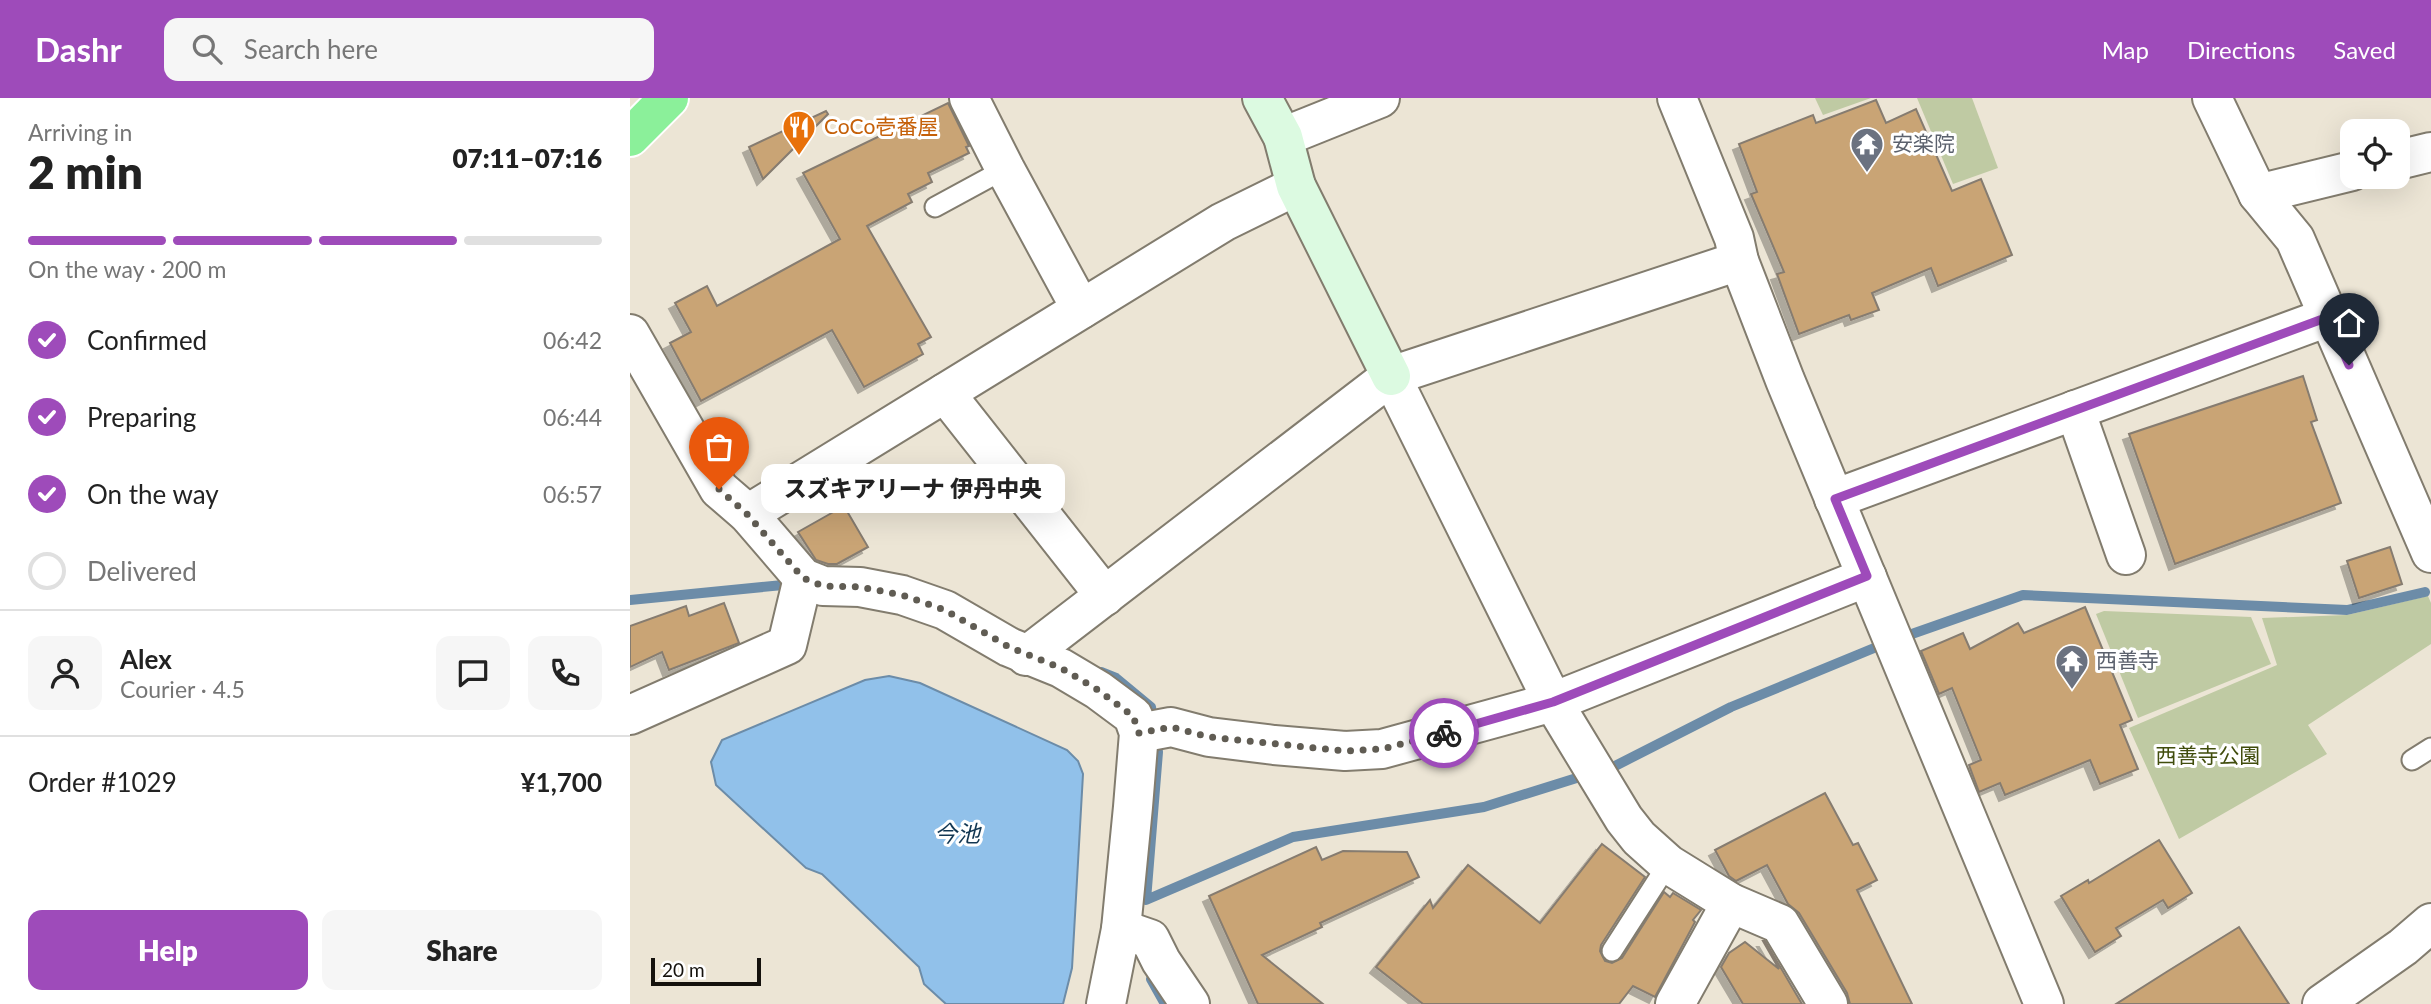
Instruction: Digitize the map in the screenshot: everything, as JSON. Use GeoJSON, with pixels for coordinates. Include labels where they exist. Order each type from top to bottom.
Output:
{"type":"FeatureCollection","features":[{"type":"Feature","properties":{"kind":"highway"},"geometry":{"type":"LineString","coordinates":[[630,137],[669,98]]}},
{"type":"Feature","properties":{"kind":"street"},"geometry":{"type":"LineString","coordinates":[[969,98],[1004,169],[1081,309]]}},
{"type":"Feature","properties":{"kind":"street"},"geometry":{"type":"LineString","coordinates":[[1262,98],[1283,136],[1296,186],[1553,702],[1624,819],[1639,838],[1668,864],[1731,903],[1780,924],[1828,1004]]}},
{"type":"Feature","properties":{"kind":"street"},"geometry":{"type":"LineString","coordinates":[[1283,136],[1381,98]]}},
{"type":"Feature","properties":{"kind":"street"},"geometry":{"type":"LineString","coordinates":[[1677,98],[1835,499],[2044,1004]]}},
{"type":"Feature","properties":{"kind":"street"},"geometry":{"type":"LineString","coordinates":[[2212,98],[2258,194],[2295,239],[2428,538]]}},
{"type":"Feature","properties":{"kind":"street"},"geometry":{"type":"LineString","coordinates":[[2410,157],[2431,152]]}},
{"type":"Feature","properties":{"kind":"street"},"geometry":{"type":"LineString","coordinates":[[2258,194],[2340,174]]}},
{"type":"Feature","properties":{"kind":"street"},"geometry":{"type":"LineString","coordinates":[[747,514],[1223,222],[1296,186]]}},
{"type":"Feature","properties":{"kind":"street"},"geometry":{"type":"LineString","coordinates":[[1026,656],[1391,376],[1739,261]]}},
{"type":"Feature","properties":{"kind":"street"},"geometry":{"type":"LineString","coordinates":[[1835,499],[2328,317]]}},
{"type":"Feature","properties":{"kind":"street"},"geometry":{"type":"LineString","coordinates":[[630,334],[719,489],[747,514],[803,578],[823,586],[860,587],[902,595],[945,610],[1026,656],[1061,668],[1098,690],[1133,716],[1139,733],[1121,929],[1106,1004]]}},
{"type":"Feature","properties":{"kind":"street"},"geometry":{"type":"LineString","coordinates":[[945,393],[1105,596]]}},
{"type":"Feature","properties":{"kind":"street"},"geometry":{"type":"LineString","coordinates":[[2076,410],[2126,555]]}},
{"type":"Feature","properties":{"kind":"street"},"geometry":{"type":"LineString","coordinates":[[1139,733],[1171,727],[1209,737],[1274,745],[1345,751],[1382,749],[1553,702],[1867,576]]}},
{"type":"Feature","properties":{"kind":"street"},"geometry":{"type":"LineString","coordinates":[[630,715],[787,645],[803,578]]}},
{"type":"Feature","properties":{"kind":"street"},"geometry":{"type":"LineString","coordinates":[[1675,1004],[1731,903]]}},
{"type":"Feature","properties":{"kind":"street"},"geometry":{"type":"LineString","coordinates":[[2322,1004],[2403,947],[2431,923]]}},
{"type":"Feature","properties":{"kind":"street"},"geometry":{"type":"LineString","coordinates":[[1121,929],[1150,939],[1161,961],[1190,1004]]}},
{"type":"Feature","properties":{"kind":"lane"},"geometry":{"type":"LineString","coordinates":[[935,206],[1004,169]]}},
{"type":"Feature","properties":{"kind":"lane"},"geometry":{"type":"LineString","coordinates":[[2412,760],[2431,748]]}},
{"type":"Feature","properties":{"kind":"lane"},"geometry":{"type":"LineString","coordinates":[[1612,951],[1668,864]]}},
{"type":"Feature","properties":{"kind":"green space"},"geometry":{"type":"Polygon","coordinates":[[[1815,98],[1871,98],[1823,115],[1815,98]]]}},
{"type":"Feature","properties":{"kind":"green space"},"geometry":{"type":"Polygon","coordinates":[[[1917,98],[1972,98],[1998,168],[1953,184],[1917,98]]]}},
{"type":"Feature","properties":{"kind":"green space","name":"西善寺公園"},"geometry":{"type":"Polygon","coordinates":[[[2428,596],[2431,603],[2431,644],[2308,725],[2327,754],[2179,839],[2129,728],[2277,665],[2262,618],[2347,615],[2428,596]]]}},
{"type":"Feature","properties":{"kind":"green space"},"geometry":{"type":"Polygon","coordinates":[[[2104,611],[2251,617],[2271,664],[2138,718],[2096,614],[2104,611]]]}},
{"type":"Feature","properties":{"kind":"water","name":"今池"},"geometry":{"type":"Polygon","coordinates":[[[889,676],[920,683],[1067,750],[1078,761],[1083,774],[1072,968],[1063,1004],[946,1004],[924,984],[919,967],[822,874],[806,868],[716,785],[711,762],[722,740],[865,680],[889,676]]]}},
{"type":"Feature","properties":{"kind":"building","name":"安楽院"},"geometry":{"type":"Polygon","coordinates":[[[1876,100],[1886,123],[1916,109],[1952,191],[1981,179],[2012,255],[1938,286],[1931,268],[1872,293],[1879,310],[1851,320],[1849,315],[1799,334],[1777,274],[1784,272],[1751,194],[1757,192],[1739,144],[1813,115],[1816,123],[1876,100]]]}},
{"type":"Feature","properties":{"kind":"building"},"geometry":{"type":"Polygon","coordinates":[[[948,103],[969,146],[966,147],[969,153],[928,173],[932,182],[908,194],[912,202],[867,226],[931,337],[918,344],[923,354],[864,387],[832,330],[701,401],[670,343],[691,332],[675,303],[707,286],[717,306],[840,239],[803,173],[948,103]]]}},
{"type":"Feature","properties":{"kind":"building"},"geometry":{"type":"Polygon","coordinates":[[[826,111],[828,114],[763,179],[749,147],[826,111]]]}},
{"type":"Feature","properties":{"kind":"building"},"geometry":{"type":"Polygon","coordinates":[[[2303,376],[2317,420],[2311,422],[2341,503],[2175,564],[2129,434],[2303,376]]]}},
{"type":"Feature","properties":{"kind":"building"},"geometry":{"type":"Polygon","coordinates":[[[844,506],[868,547],[837,564],[816,560],[798,532],[844,506]]]}},
{"type":"Feature","properties":{"kind":"building"},"geometry":{"type":"Polygon","coordinates":[[[2390,547],[2402,584],[2359,598],[2347,561],[2390,547]]]}},
{"type":"Feature","properties":{"kind":"building"},"geometry":{"type":"Polygon","coordinates":[[[724,603],[739,643],[669,670],[662,652],[630,667],[630,626],[686,606],[689,616],[724,603]]]}},
{"type":"Feature","properties":{"kind":"building"},"geometry":{"type":"Polygon","coordinates":[[[2085,607],[2132,720],[2120,725],[2138,769],[2100,784],[2090,760],[2005,795],[2000,783],[1979,792],[1969,765],[1981,760],[1952,688],[1939,694],[1921,651],[1963,633],[1970,649],[2018,623],[2024,633],[2085,607]]]}},
{"type":"Feature","properties":{"kind":"building"},"geometry":{"type":"Polygon","coordinates":[[[1825,793],[1853,845],[1858,843],[1877,880],[1857,890],[1912,1004],[1850,1004],[1847,993],[1799,913],[1788,904],[1767,865],[1736,881],[1729,876],[1715,850],[1825,793]]]}},
{"type":"Feature","properties":{"kind":"building"},"geometry":{"type":"Polygon","coordinates":[[[2159,840],[2192,893],[2168,908],[2163,900],[2116,928],[2121,936],[2095,952],[2061,896],[2088,880],[2089,883],[2159,840]]]}},
{"type":"Feature","properties":{"kind":"building"},"geometry":{"type":"Polygon","coordinates":[[[1602,844],[1645,877],[1601,945],[1600,951],[1605,961],[1612,963],[1622,958],[1664,892],[1670,897],[1673,893],[1701,910],[1693,920],[1695,922],[1655,997],[1633,986],[1619,1004],[1423,1004],[1376,967],[1430,900],[1433,908],[1468,865],[1540,923],[1602,844]]]}},
{"type":"Feature","properties":{"kind":"building"},"geometry":{"type":"Polygon","coordinates":[[[1316,847],[1322,860],[1343,851],[1407,852],[1419,877],[1320,923],[1322,927],[1262,955],[1323,1004],[1258,1004],[1209,896],[1316,847]]]}},
{"type":"Feature","properties":{"kind":"building"},"geometry":{"type":"Polygon","coordinates":[[[2239,927],[2289,1004],[2116,1004],[2168,971],[2239,927]]]}},
{"type":"Feature","properties":{"kind":"building"},"geometry":{"type":"Polygon","coordinates":[[[1763,941],[1802,1004],[1743,1004],[1721,967],[1729,953],[1745,942],[1779,969],[1763,941]]]}},
{"type":"Feature","properties":{"kind":"waterway"},"geometry":{"type":"LineString","coordinates":[[630,600],[783,585]]}},
{"type":"Feature","properties":{"kind":"waterway"},"geometry":{"type":"LineString","coordinates":[[1909,635],[2023,595],[2347,610],[2425,592]]}},
{"type":"Feature","properties":{"kind":"waterway"},"geometry":{"type":"LineString","coordinates":[[1615,766],[1731,707],[1879,646]]}},
{"type":"Feature","properties":{"kind":"waterway"},"geometry":{"type":"LineString","coordinates":[[1101,672],[1116,678],[1151,707],[1158,752],[1146,900],[1293,837],[1484,807],[1583,776]]}},
{"type":"Feature","properties":{"kind":"waterway"},"geometry":{"type":"LineString","coordinates":[[1151,979],[1165,1004]]}},
{"type":"Feature","properties":{"kind":"way so far"},"geometry":{"type":"LineString","coordinates":[[719,489],[747,514],[803,578],[823,586],[860,587],[902,595],[945,610],[1026,656],[1061,668],[1098,690],[1133,716],[1139,733],[1171,727],[1209,737],[1345,751],[1382,749],[1444,733]]}},
{"type":"Feature","properties":{"kind":"place","name":"CoCo壱番屋"},"geometry":{"type":"Point","coordinates":[799,157]}},
{"type":"Feature","properties":{"kind":"place","name":"安楽院"},"geometry":{"type":"Point","coordinates":[1867,174]}},
{"type":"Feature","properties":{"kind":"place","name":"スズキアリーナ 伊丹中央"},"geometry":{"type":"Point","coordinates":[719,489]}},
{"type":"Feature","properties":{"kind":"place","name":"西善寺"},"geometry":{"type":"Point","coordinates":[2072,691]}},
{"type":"Feature","properties":{"kind":"route"},"geometry":{"type":"LineString","coordinates":[[1444,733],[1553,702],[1867,576],[1835,499],[2328,317],[2349,365]]}}]}
